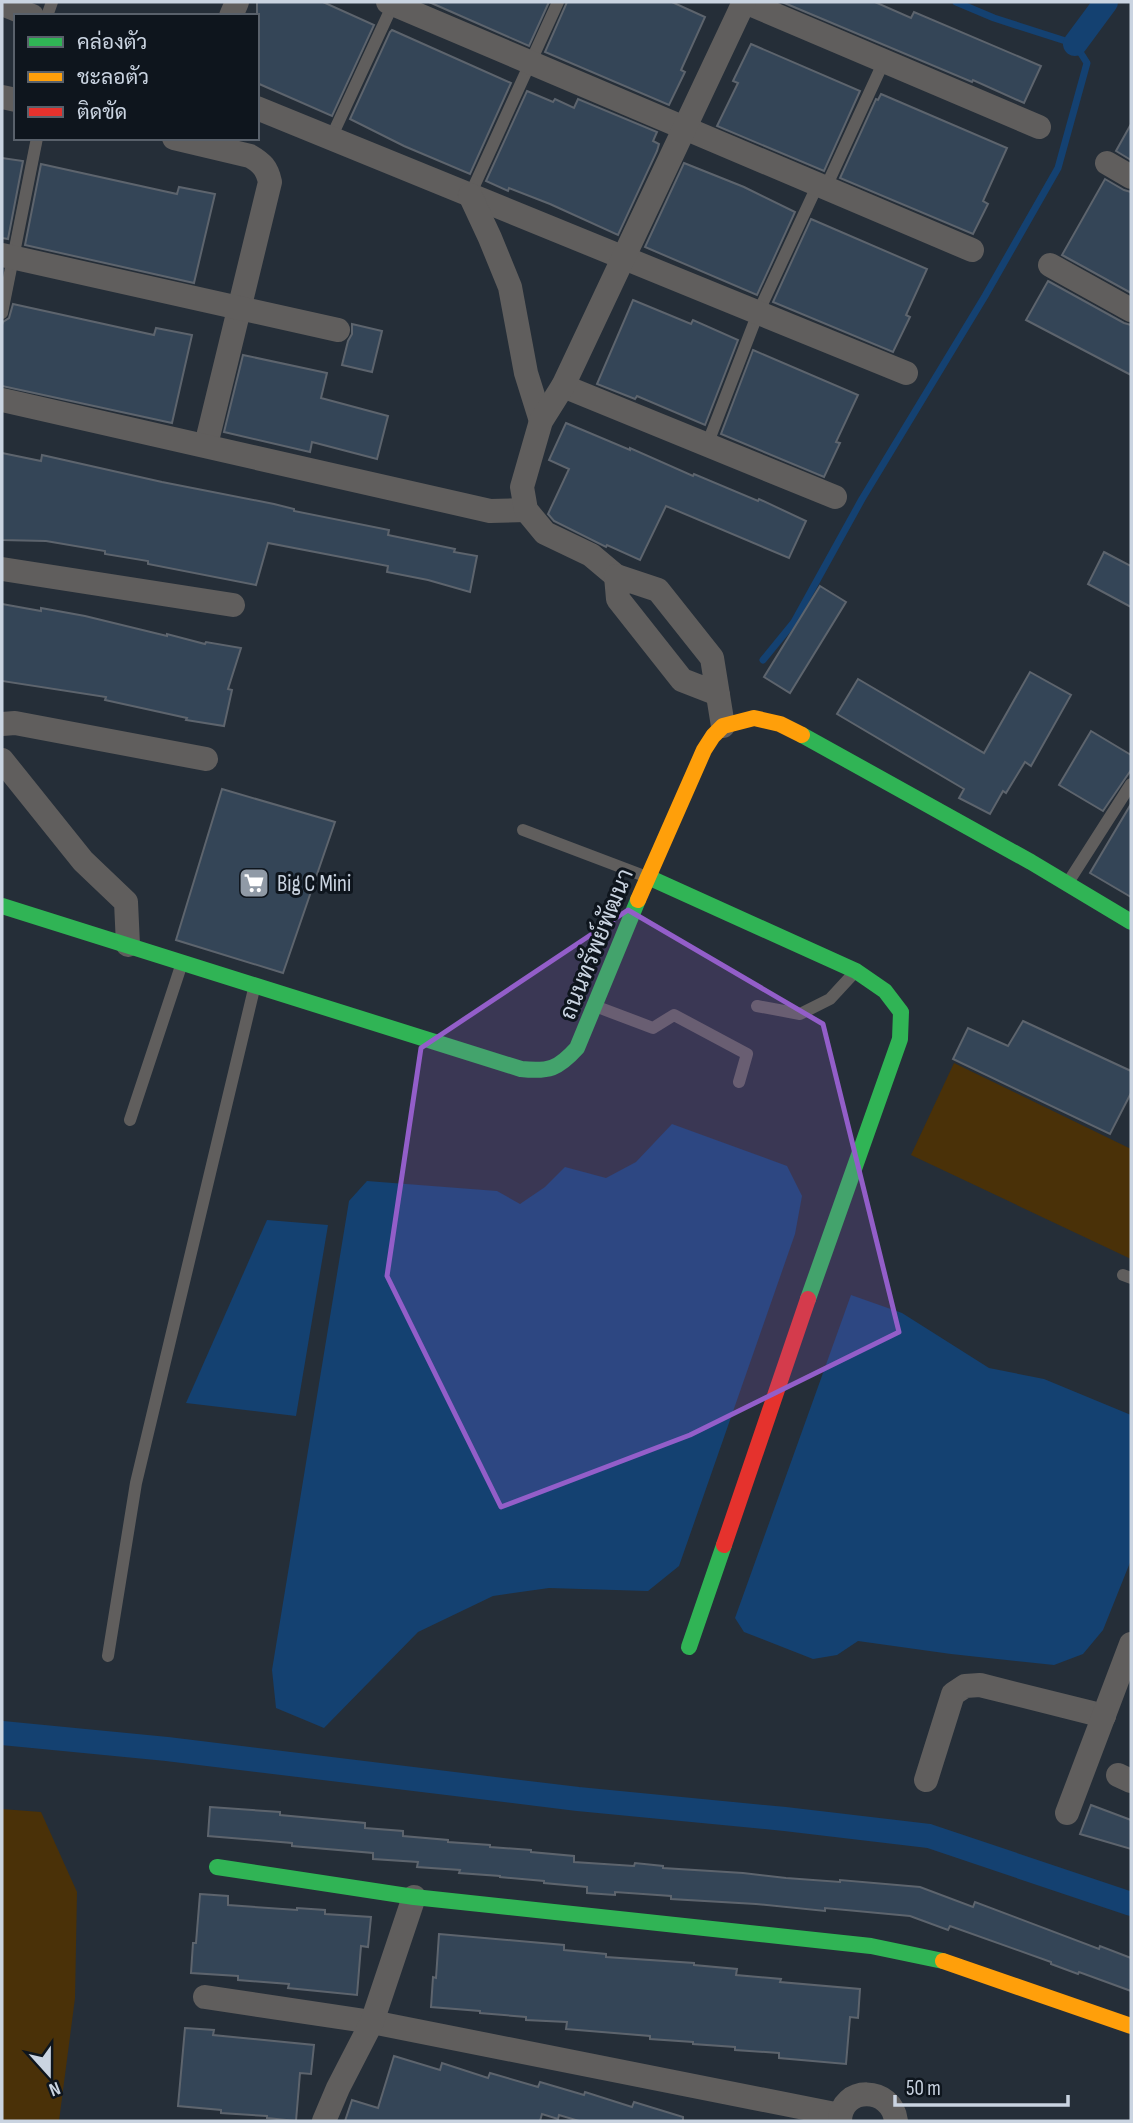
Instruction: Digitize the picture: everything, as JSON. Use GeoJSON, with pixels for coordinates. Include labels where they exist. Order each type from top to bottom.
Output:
{"type":"FeatureCollection","features":[{"type":"Feature","properties":{"kind":"street"},"geometry":{"type":"LineString","coordinates":[[1039,127],[745,2],[563,386],[541,421],[522,487],[526,510],[545,533],[591,555],[616,576],[658,590],[712,658],[723,726],[754,718],[780,724],[1019,855],[1131,922]]}},
{"type":"Feature","properties":{"kind":"street"},"geometry":{"type":"LineString","coordinates":[[392,3],[972,250]]}},
{"type":"Feature","properties":{"kind":"street"},"geometry":{"type":"LineString","coordinates":[[2,4],[27,14]]}},
{"type":"Feature","properties":{"kind":"street"},"geometry":{"type":"LineString","coordinates":[[259,109],[906,373]]}},
{"type":"Feature","properties":{"kind":"street"},"geometry":{"type":"LineString","coordinates":[[182,140],[250,156],[261,162],[268,171],[270,182],[206,445]]}},
{"type":"Feature","properties":{"kind":"street"},"geometry":{"type":"LineString","coordinates":[[1107,163],[1131,177]]}},
{"type":"Feature","properties":{"kind":"street"},"geometry":{"type":"LineString","coordinates":[[470,195],[510,287],[526,373],[541,421]]}},
{"type":"Feature","properties":{"kind":"street"},"geometry":{"type":"LineString","coordinates":[[8,256],[338,330]]}},
{"type":"Feature","properties":{"kind":"street"},"geometry":{"type":"LineString","coordinates":[[1050,265],[1131,310]]}},
{"type":"Feature","properties":{"kind":"street"},"geometry":{"type":"LineString","coordinates":[[563,386],[835,497]]}},
{"type":"Feature","properties":{"kind":"street"},"geometry":{"type":"LineString","coordinates":[[2,400],[490,511],[526,510]]}},
{"type":"Feature","properties":{"kind":"street"},"geometry":{"type":"LineString","coordinates":[[2,569],[233,605]]}},
{"type":"Feature","properties":{"kind":"street"},"geometry":{"type":"LineString","coordinates":[[616,576],[618,599],[682,680],[718,694]]}},
{"type":"Feature","properties":{"kind":"street"},"geometry":{"type":"LineString","coordinates":[[2,724],[15,723],[206,759]]}},
{"type":"Feature","properties":{"kind":"street","name":"ถนนทรัพย์พัฒนา"},"geometry":{"type":"LineString","coordinates":[[4,910],[128,945],[521,1069],[549,1072],[565,1062],[577,1048],[620,940],[705,750],[723,726]]}},
{"type":"Feature","properties":{"kind":"street"},"geometry":{"type":"LineString","coordinates":[[2,761],[83,861],[125,902],[128,945]]}},
{"type":"Feature","properties":{"kind":"street"},"geometry":{"type":"LineString","coordinates":[[648,877],[856,971],[884,990],[901,1012],[900,1039],[840,1205],[689,1647]]}},
{"type":"Feature","properties":{"kind":"street"},"geometry":{"type":"LineString","coordinates":[[1067,1814],[1131,1644]]}},
{"type":"Feature","properties":{"kind":"street"},"geometry":{"type":"LineString","coordinates":[[926,1780],[953,1694],[965,1686],[980,1685],[1104,1716]]}},
{"type":"Feature","properties":{"kind":"street"},"geometry":{"type":"LineString","coordinates":[[217,1867],[414,1896],[871,1946],[945,1961],[1131,2026]]}},
{"type":"Feature","properties":{"kind":"street"},"geometry":{"type":"LineString","coordinates":[[324,2121],[372,2022],[414,1896]]}},
{"type":"Feature","properties":{"kind":"street"},"geometry":{"type":"LineString","coordinates":[[205,1997],[372,2022],[840,2118],[844,2105],[853,2098],[874,2094],[892,2108],[896,2121]]}},
{"type":"Feature","properties":{"kind":"lane"},"geometry":{"type":"LineString","coordinates":[[470,195],[558,2]]}},
{"type":"Feature","properties":{"kind":"lane"},"geometry":{"type":"LineString","coordinates":[[331,138],[392,3]]}},
{"type":"Feature","properties":{"kind":"lane"},"geometry":{"type":"LineString","coordinates":[[707,445],[758,313],[884,61]]}},
{"type":"Feature","properties":{"kind":"lane"},"geometry":{"type":"LineString","coordinates":[[2,313],[8,256],[37,140]]}},
{"type":"Feature","properties":{"kind":"lane"},"geometry":{"type":"LineString","coordinates":[[1068,884],[1131,784]]}},
{"type":"Feature","properties":{"kind":"lane"},"geometry":{"type":"LineString","coordinates":[[523,830],[648,877]]}},
{"type":"Feature","properties":{"kind":"lane"},"geometry":{"type":"LineString","coordinates":[[130,1120],[182,962]]}},
{"type":"Feature","properties":{"kind":"lane"},"geometry":{"type":"LineString","coordinates":[[757,1006],[800,1014],[830,999],[856,971]]}},
{"type":"Feature","properties":{"kind":"lane"},"geometry":{"type":"LineString","coordinates":[[108,1656],[136,1483],[255,985]]}},
{"type":"Feature","properties":{"kind":"lane"},"geometry":{"type":"LineString","coordinates":[[595,1006],[653,1028],[674,1014],[747,1054],[739,1082]]}},
{"type":"Feature","properties":{"kind":"highlighted area"},"geometry":{"type":"Polygon","coordinates":[[[628,910],[823,1024],[899,1332],[690,1435],[501,1507],[387,1276],[421,1048],[628,910]]]}},
{"type":"Feature","properties":{"kind":"shaded area"},"geometry":{"type":"Polygon","coordinates":[[[954,1063],[1131,1149],[1131,1259],[911,1155],[954,1063]]]}},
{"type":"Feature","properties":{"kind":"shaded area"},"geometry":{"type":"Polygon","coordinates":[[[2,1809],[41,1812],[77,1892],[75,1998],[59,2121],[2,2121],[2,1809]]]}},
{"type":"Feature","properties":{"kind":"water"},"geometry":{"type":"Polygon","coordinates":[[[672,1124],[787,1166],[802,1196],[795,1234],[679,1566],[648,1591],[549,1588],[493,1596],[418,1632],[324,1728],[276,1708],[272,1670],[349,1201],[367,1181],[497,1191],[520,1204],[545,1187],[565,1167],[606,1178],[636,1162],[672,1124]]]}},
{"type":"Feature","properties":{"kind":"water"},"geometry":{"type":"Polygon","coordinates":[[[267,1220],[328,1225],[296,1416],[186,1403],[267,1220]]]}},
{"type":"Feature","properties":{"kind":"water"},"geometry":{"type":"Polygon","coordinates":[[[851,1295],[902,1313],[989,1368],[1044,1379],[1131,1415],[1131,1560],[1103,1630],[1083,1654],[1054,1665],[858,1641],[837,1655],[813,1659],[744,1632],[735,1618],[851,1295]]]}},
{"type":"Feature","properties":{"kind":"building"},"geometry":{"type":"Polygon","coordinates":[[[257,2],[323,2],[374,25],[332,116],[259,84],[257,2]]]}},
{"type":"Feature","properties":{"kind":"building"},"geometry":{"type":"Polygon","coordinates":[[[429,2],[549,2],[529,46],[429,2]]]}},
{"type":"Feature","properties":{"kind":"building"},"geometry":{"type":"Polygon","coordinates":[[[567,2],[672,2],[705,17],[681,70],[685,72],[669,105],[545,52],[567,2]]]}},
{"type":"Feature","properties":{"kind":"building"},"geometry":{"type":"Polygon","coordinates":[[[782,2],[875,2],[911,18],[914,12],[1041,66],[1024,103],[782,2]]]}},
{"type":"Feature","properties":{"kind":"building"},"geometry":{"type":"Polygon","coordinates":[[[392,30],[511,83],[470,174],[350,119],[392,30]]]}},
{"type":"Feature","properties":{"kind":"building"},"geometry":{"type":"Polygon","coordinates":[[[751,44],[860,91],[824,171],[717,126],[738,83],[733,81],[751,44]]]}},
{"type":"Feature","properties":{"kind":"building"},"geometry":{"type":"Polygon","coordinates":[[[527,91],[574,108],[578,99],[657,132],[653,141],[659,144],[657,151],[618,235],[550,204],[486,181],[527,91]]]}},
{"type":"Feature","properties":{"kind":"building"},"geometry":{"type":"Polygon","coordinates":[[[881,94],[1007,148],[983,201],[988,204],[973,234],[840,178],[876,99],[878,100],[881,94]]]}},
{"type":"Feature","properties":{"kind":"building"},"geometry":{"type":"Polygon","coordinates":[[[1131,124],[1131,160],[1116,151],[1131,124]]]}},
{"type":"Feature","properties":{"kind":"building"},"geometry":{"type":"Polygon","coordinates":[[[2,158],[23,161],[8,239],[2,238],[2,158]]]}},
{"type":"Feature","properties":{"kind":"building"},"geometry":{"type":"Polygon","coordinates":[[[684,163],[744,187],[795,212],[757,295],[645,247],[684,163]]]}},
{"type":"Feature","properties":{"kind":"building"},"geometry":{"type":"Polygon","coordinates":[[[41,164],[177,194],[179,187],[215,194],[194,283],[25,245],[41,164]]]}},
{"type":"Feature","properties":{"kind":"building"},"geometry":{"type":"Polygon","coordinates":[[[1105,179],[1131,192],[1131,293],[1062,255],[1105,179]]]}},
{"type":"Feature","properties":{"kind":"building"},"geometry":{"type":"Polygon","coordinates":[[[811,219],[927,269],[906,315],[910,317],[893,352],[773,302],[811,219]]]}},
{"type":"Feature","properties":{"kind":"building"},"geometry":{"type":"Polygon","coordinates":[[[1048,281],[1131,325],[1131,375],[1026,320],[1048,281]]]}},
{"type":"Feature","properties":{"kind":"building"},"geometry":{"type":"Polygon","coordinates":[[[633,300],[691,324],[693,320],[738,340],[705,425],[637,396],[635,399],[597,384],[633,300]]]}},
{"type":"Feature","properties":{"kind":"building"},"geometry":{"type":"Polygon","coordinates":[[[13,304],[154,335],[156,328],[192,335],[172,423],[2,386],[2,325],[9,318],[13,304]]]}},
{"type":"Feature","properties":{"kind":"building"},"geometry":{"type":"Polygon","coordinates":[[[352,324],[382,331],[372,372],[342,365],[352,334],[352,324]]]}},
{"type":"Feature","properties":{"kind":"building"},"geometry":{"type":"Polygon","coordinates":[[[753,350],[858,395],[836,442],[840,443],[824,477],[721,434],[753,350]]]}},
{"type":"Feature","properties":{"kind":"building"},"geometry":{"type":"Polygon","coordinates":[[[243,355],[327,373],[321,398],[388,416],[377,459],[312,442],[310,452],[224,432],[243,355]]]}},
{"type":"Feature","properties":{"kind":"building"},"geometry":{"type":"Polygon","coordinates":[[[566,423],[693,476],[694,474],[758,501],[759,499],[806,521],[789,558],[666,506],[640,560],[607,545],[606,547],[554,521],[548,514],[569,469],[549,460],[566,423]]]}},
{"type":"Feature","properties":{"kind":"building"},"geometry":{"type":"Polygon","coordinates":[[[2,453],[41,461],[42,455],[274,504],[294,511],[389,530],[388,535],[455,549],[454,552],[477,556],[470,592],[387,572],[388,566],[268,543],[256,585],[148,564],[148,561],[105,554],[105,551],[46,541],[2,540],[2,453]]]}},
{"type":"Feature","properties":{"kind":"building"},"geometry":{"type":"Polygon","coordinates":[[[1104,552],[1131,566],[1131,607],[1088,584],[1104,552]]]}},
{"type":"Feature","properties":{"kind":"building"},"geometry":{"type":"Polygon","coordinates":[[[820,586],[846,602],[790,693],[764,677],[820,586]]]}},
{"type":"Feature","properties":{"kind":"building"},"geometry":{"type":"Polygon","coordinates":[[[2,604],[85,616],[205,644],[241,648],[228,689],[232,690],[224,726],[186,720],[187,718],[105,700],[106,697],[2,681],[2,604]]]}},
{"type":"Feature","properties":{"kind":"building"},"geometry":{"type":"Polygon","coordinates":[[[1030,672],[1071,695],[1031,766],[1025,762],[990,814],[959,798],[964,789],[837,714],[858,679],[984,753],[1030,672]]]}},
{"type":"Feature","properties":{"kind":"building"},"geometry":{"type":"Polygon","coordinates":[[[1091,731],[1131,755],[1131,770],[1103,811],[1059,785],[1091,731]]]}},
{"type":"Feature","properties":{"kind":"building","name":"Big C Mini"},"geometry":{"type":"Polygon","coordinates":[[[222,789],[335,822],[283,973],[176,940],[222,789]]]}},
{"type":"Feature","properties":{"kind":"building"},"geometry":{"type":"Polygon","coordinates":[[[1131,804],[1131,897],[1090,873],[1131,804]]]}},
{"type":"Feature","properties":{"kind":"building"},"geometry":{"type":"Polygon","coordinates":[[[1023,1021],[1131,1071],[1131,1093],[1110,1134],[953,1059],[968,1028],[1008,1046],[1023,1021]]]}},
{"type":"Feature","properties":{"kind":"building"},"geometry":{"type":"Polygon","coordinates":[[[1091,1805],[1131,1820],[1131,1849],[1080,1834],[1091,1805]]]}},
{"type":"Feature","properties":{"kind":"building"},"geometry":{"type":"Polygon","coordinates":[[[210,1807],[280,1812],[280,1815],[365,1823],[365,1828],[403,1831],[403,1836],[574,1856],[574,1862],[634,1866],[635,1863],[663,1868],[920,1887],[973,1907],[975,1902],[1099,1949],[1100,1946],[1131,1958],[1131,1991],[950,1926],[948,1930],[910,1916],[671,1899],[671,1896],[615,1892],[615,1895],[587,1893],[587,1887],[417,1867],[418,1862],[373,1859],[373,1853],[208,1836],[210,1807]]]}},
{"type":"Feature","properties":{"kind":"building"},"geometry":{"type":"Polygon","coordinates":[[[200,1894],[228,1896],[228,1905],[325,1910],[325,1914],[371,1917],[368,1947],[361,1946],[357,1995],[288,1988],[289,1984],[238,1980],[238,1976],[191,1973],[200,1894]]]}},
{"type":"Feature","properties":{"kind":"building"},"geometry":{"type":"Polygon","coordinates":[[[439,1934],[564,1945],[564,1950],[606,1954],[606,1957],[694,1963],[737,1969],[736,1975],[781,1979],[780,1982],[860,1989],[858,2018],[850,2017],[846,2064],[779,2058],[779,2053],[650,2039],[650,2036],[566,2029],[567,2022],[526,2020],[526,2017],[431,2007],[439,1934]]]}},
{"type":"Feature","properties":{"kind":"building"},"geometry":{"type":"Polygon","coordinates":[[[185,2028],[214,2030],[213,2035],[314,2045],[311,2074],[300,2073],[296,2121],[178,2106],[185,2028]]]}},
{"type":"Feature","properties":{"kind":"building"},"geometry":{"type":"Polygon","coordinates":[[[394,2056],[440,2070],[442,2063],[488,2078],[490,2073],[538,2087],[540,2082],[584,2095],[585,2092],[632,2107],[634,2102],[683,2117],[683,2121],[579,2121],[559,2115],[558,2119],[542,2114],[540,2121],[345,2121],[352,2100],[378,2108],[394,2056]]]}},
{"type":"Feature","properties":{"kind":"waterway"},"geometry":{"type":"LineString","coordinates":[[763,660],[794,622],[862,499],[985,296],[1058,168],[1087,63],[1075,44],[994,18],[956,2]]}},
{"type":"Feature","properties":{"kind":"waterway"},"geometry":{"type":"LineString","coordinates":[[1075,44],[1106,2]]}},
{"type":"Feature","properties":{"kind":"waterway"},"geometry":{"type":"LineString","coordinates":[[2,1733],[167,1749],[578,1799],[929,1836],[1131,1904]]}},
{"type":"Feature","properties":{"kind":"traffic: fast"},"geometry":{"type":"LineString","coordinates":[[802,735],[1031,862],[1131,922]]}},
{"type":"Feature","properties":{"kind":"traffic: fast"},"geometry":{"type":"LineString","coordinates":[[648,877],[856,971],[885,991],[901,1012],[900,1039],[808,1299]]}},
{"type":"Feature","properties":{"kind":"traffic: fast"},"geometry":{"type":"LineString","coordinates":[[2,906],[521,1069],[539,1070],[558,1065],[577,1048],[638,900]]}},
{"type":"Feature","properties":{"kind":"traffic: fast"},"geometry":{"type":"LineString","coordinates":[[689,1647],[724,1545]]}},
{"type":"Feature","properties":{"kind":"traffic: fast"},"geometry":{"type":"LineString","coordinates":[[217,1867],[414,1897],[871,1946],[943,1961]]}},
{"type":"Feature","properties":{"kind":"traffic: slow"},"geometry":{"type":"LineString","coordinates":[[638,900],[704,750],[713,736],[723,726],[754,718],[780,724],[802,735]]}},
{"type":"Feature","properties":{"kind":"traffic: slow"},"geometry":{"type":"LineString","coordinates":[[943,1961],[1131,2026]]}},
{"type":"Feature","properties":{"kind":"traffic: jam"},"geometry":{"type":"LineString","coordinates":[[724,1545],[808,1299]]}},
{"type":"Feature","properties":{"kind":"place","name":"Big C Mini"},"geometry":{"type":"Point","coordinates":[254,883]}}]}
